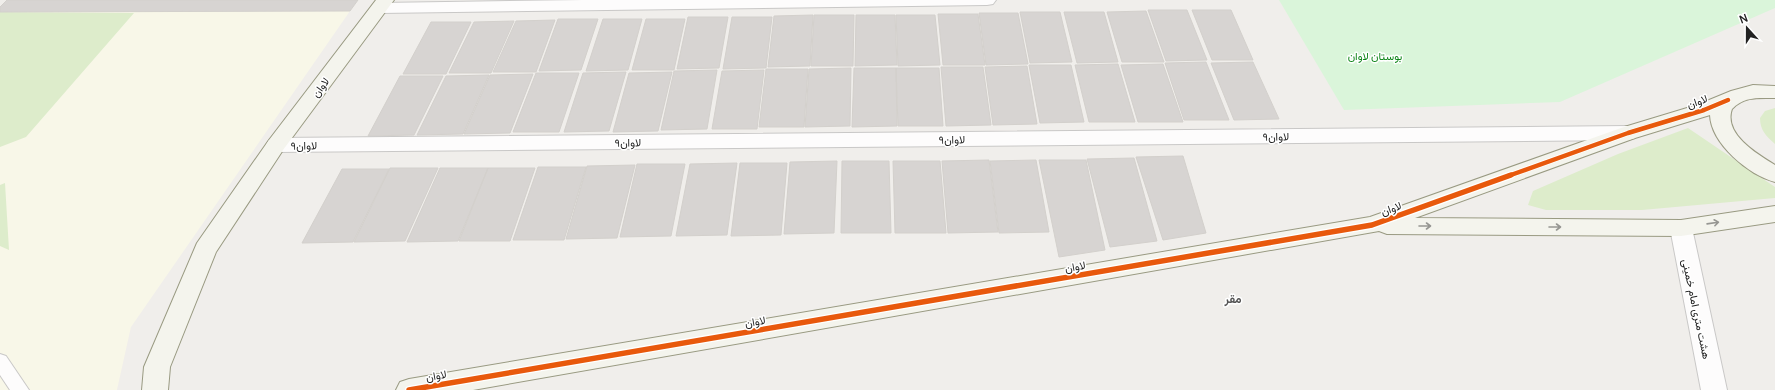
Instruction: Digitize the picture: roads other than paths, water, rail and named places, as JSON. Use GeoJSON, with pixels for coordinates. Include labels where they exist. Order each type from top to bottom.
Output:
{"type":"FeatureCollection","features":[{"type":"Feature","properties":{"kind":"street"},"geometry":{"type":"LineString","coordinates":[[383,4],[987,0]]}},
{"type":"Feature","properties":{"kind":"street","name":"لاوان"},"geometry":{"type":"LineString","coordinates":[[155,390],[157,367],[205,249],[276,146],[383,4]]}},
{"type":"Feature","properties":{"kind":"street"},"geometry":{"type":"LineString","coordinates":[[1751,92],[1775,79]]}},
{"type":"Feature","properties":{"kind":"street"},"geometry":{"type":"LineString","coordinates":[[1751,92],[1775,92]]}},
{"type":"Feature","properties":{"kind":"street","name":"لاوان"},"geometry":{"type":"LineString","coordinates":[[409,390],[1372,225],[1628,133],[1704,110],[1751,92]]}},
{"type":"Feature","properties":{"kind":"street"},"geometry":{"type":"LineString","coordinates":[[1728,100],[1720,109],[1719,120],[1725,134],[1737,149],[1775,175]]}},
{"type":"Feature","properties":{"kind":"street","name":"۹لاوان"},"geometry":{"type":"LineString","coordinates":[[276,146],[1628,133]]}},
{"type":"Feature","properties":{"kind":"street"},"geometry":{"type":"LineString","coordinates":[[1372,225],[1680,228],[1775,214]]}},
{"type":"Feature","properties":{"kind":"street","name":"هشت متری امام خمینی"},"geometry":{"type":"LineString","coordinates":[[1680,228],[1714,390]]}},
{"type":"Feature","properties":{"kind":"lane"},"geometry":{"type":"LineString","coordinates":[[0,361],[20,390]]}},
{"type":"Feature","properties":{"kind":"district","name":"مقر"},"geometry":{"type":"Point","coordinates":[1233,298]}},
{"type":"Feature","properties":{"kind":"park label","name":"بوستان لاوان"},"geometry":{"type":"Point","coordinates":[1375,55]}}]}
